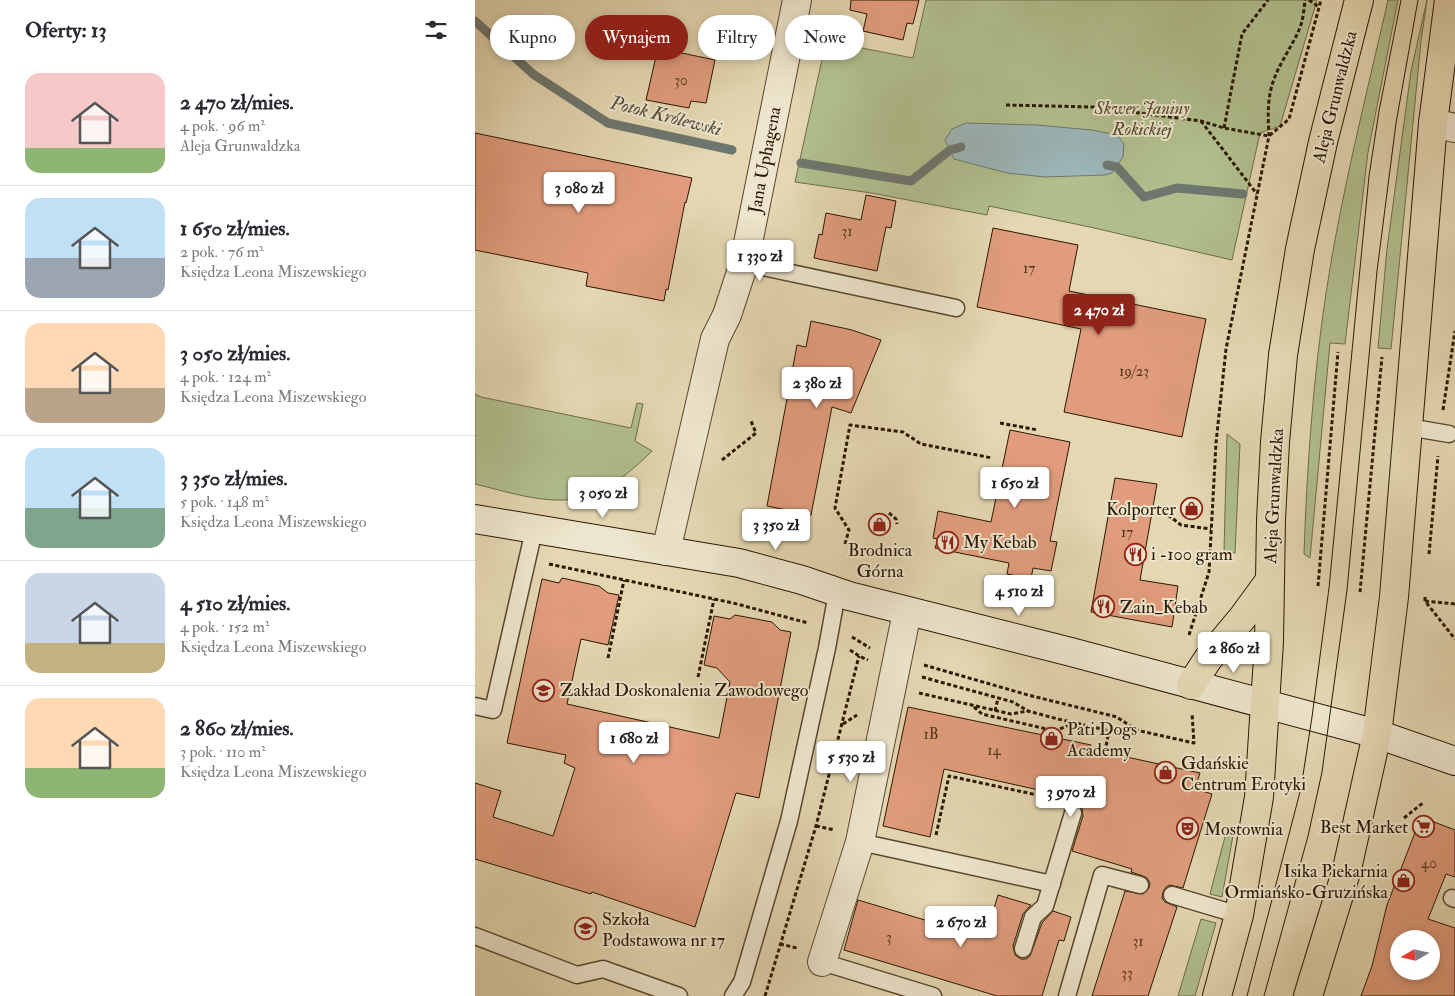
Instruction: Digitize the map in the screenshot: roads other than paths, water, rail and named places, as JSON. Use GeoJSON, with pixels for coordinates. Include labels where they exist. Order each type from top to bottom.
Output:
{"type":"FeatureCollection","features":[{"type":"Feature","properties":{"kind":"main road","name":"Jana Uphagena"},"geometry":{"type":"LineString","coordinates":[[666,551],[715,338],[727,315],[744,264],[797,0]]}},
{"type":"Feature","properties":{"kind":"main road","name":"Aleja Grunwaldzka"},"geometry":{"type":"LineString","coordinates":[[1217,996],[1239,915],[1259,797],[1265,704],[1275,442],[1283,355],[1300,249],[1323,142],[1359,0]]}},
{"type":"Feature","properties":{"kind":"main road"},"geometry":{"type":"LineString","coordinates":[[1308,996],[1347,869],[1377,734],[1394,597],[1409,427],[1444,126],[1449,0]]}},
{"type":"Feature","properties":{"kind":"main road"},"geometry":{"type":"LineString","coordinates":[[475,519],[739,564],[802,580],[837,593],[907,612],[1071,652],[1377,734],[1455,761]]}},
{"type":"Feature","properties":{"kind":"main road"},"geometry":{"type":"LineString","coordinates":[[1191,684],[1208,659],[1243,618],[1270,580]]}},
{"type":"Feature","properties":{"kind":"main road"},"geometry":{"type":"LineString","coordinates":[[811,955],[860,842],[907,612]]}},
{"type":"Feature","properties":{"kind":"lane"},"geometry":{"type":"LineString","coordinates":[[744,264],[956,308]]}},
{"type":"Feature","properties":{"kind":"lane"},"geometry":{"type":"LineString","coordinates":[[1409,427],[1444,434]]}},
{"type":"Feature","properties":{"kind":"lane"},"geometry":{"type":"LineString","coordinates":[[475,706],[493,710],[534,530]]}},
{"type":"Feature","properties":{"kind":"lane"},"geometry":{"type":"LineString","coordinates":[[733,996],[741,982],[789,821],[831,629],[837,593]]}},
{"type":"Feature","properties":{"kind":"lane"},"geometry":{"type":"LineString","coordinates":[[1023,949],[1033,917],[1045,906],[1052,884],[1069,807]]}},
{"type":"Feature","properties":{"kind":"lane"},"geometry":{"type":"LineString","coordinates":[[860,842],[1052,884]]}},
{"type":"Feature","properties":{"kind":"lane"},"geometry":{"type":"LineString","coordinates":[[1067,996],[1102,875],[1140,885]]}},
{"type":"Feature","properties":{"kind":"lane"},"geometry":{"type":"LineString","coordinates":[[1172,895],[1239,915]]}},
{"type":"Feature","properties":{"kind":"lane"},"geometry":{"type":"LineString","coordinates":[[475,936],[577,975],[603,969],[679,996]]}},
{"type":"Feature","properties":{"kind":"lane"},"geometry":{"type":"LineString","coordinates":[[811,955],[933,996]]}},
{"type":"Feature","properties":{"kind":"water"},"geometry":{"type":"Polygon","coordinates":[[[966,123],[1036,125],[1092,130],[1117,135],[1124,144],[1123,157],[1112,173],[1105,175],[1045,177],[1007,173],[954,159],[945,140],[952,129],[966,123]]]}},
{"type":"Feature","properties":{"kind":"waterway","name":"Potok Królewski"},"geometry":{"type":"LineString","coordinates":[[475,21],[533,74],[608,123],[732,150]]}},
{"type":"Feature","properties":{"kind":"waterway","name":"Potok Królewski"},"geometry":{"type":"LineString","coordinates":[[801,163],[911,181],[950,150],[961,147]]}},
{"type":"Feature","properties":{"kind":"waterway","name":"Potok Królewski"},"geometry":{"type":"LineString","coordinates":[[1107,165],[1117,167],[1144,197],[1177,188],[1243,194]]}},
{"type":"Feature","properties":{"kind":"tram line"},"geometry":{"type":"LineString","coordinates":[[1247,996],[1301,788],[1312,717],[1329,588],[1369,176],[1379,111],[1401,0]]}},
{"type":"Feature","properties":{"kind":"tram line"},"geometry":{"type":"LineString","coordinates":[[1264,996],[1308,836],[1322,772],[1347,590],[1377,271],[1396,123],[1418,0]]}},
{"type":"Feature","properties":{"kind":"place","name":"Kolporter"},"geometry":{"type":"Point","coordinates":[1192,509]}},
{"type":"Feature","properties":{"kind":"place","name":"Brodnica Górna"},"geometry":{"type":"Point","coordinates":[880,525]}},
{"type":"Feature","properties":{"kind":"place","name":"My Kebab"},"geometry":{"type":"Point","coordinates":[947,542]}},
{"type":"Feature","properties":{"kind":"place","name":"i -100 gram"},"geometry":{"type":"Point","coordinates":[1135,554]}},
{"type":"Feature","properties":{"kind":"place","name":"Zain_Kebab"},"geometry":{"type":"Point","coordinates":[1104,607]}},
{"type":"Feature","properties":{"kind":"place","name":"Zakład Doskonalenia Zawodowego"},"geometry":{"type":"Point","coordinates":[544,690]}},
{"type":"Feature","properties":{"kind":"place","name":"Pati Dogs Academy"},"geometry":{"type":"Point","coordinates":[1051,739]}},
{"type":"Feature","properties":{"kind":"place","name":"Gdańskie Centrum Erotyki"},"geometry":{"type":"Point","coordinates":[1165,773]}},
{"type":"Feature","properties":{"kind":"place","name":"Best Market"},"geometry":{"type":"Point","coordinates":[1424,827]}},
{"type":"Feature","properties":{"kind":"place","name":"Mostownia"},"geometry":{"type":"Point","coordinates":[1188,829]}},
{"type":"Feature","properties":{"kind":"place","name":"Isika Piekarnia Ormiańsko-Gruzińska"},"geometry":{"type":"Point","coordinates":[1404,881]}},
{"type":"Feature","properties":{"kind":"place","name":"Szkoła Podstawowa nr 17"},"geometry":{"type":"Point","coordinates":[586,929]}},
{"type":"Feature","properties":{"kind":"park label","name":"Skwer Janiny Rokickiej"},"geometry":{"type":"Point","coordinates":[1142,118]}}]}
